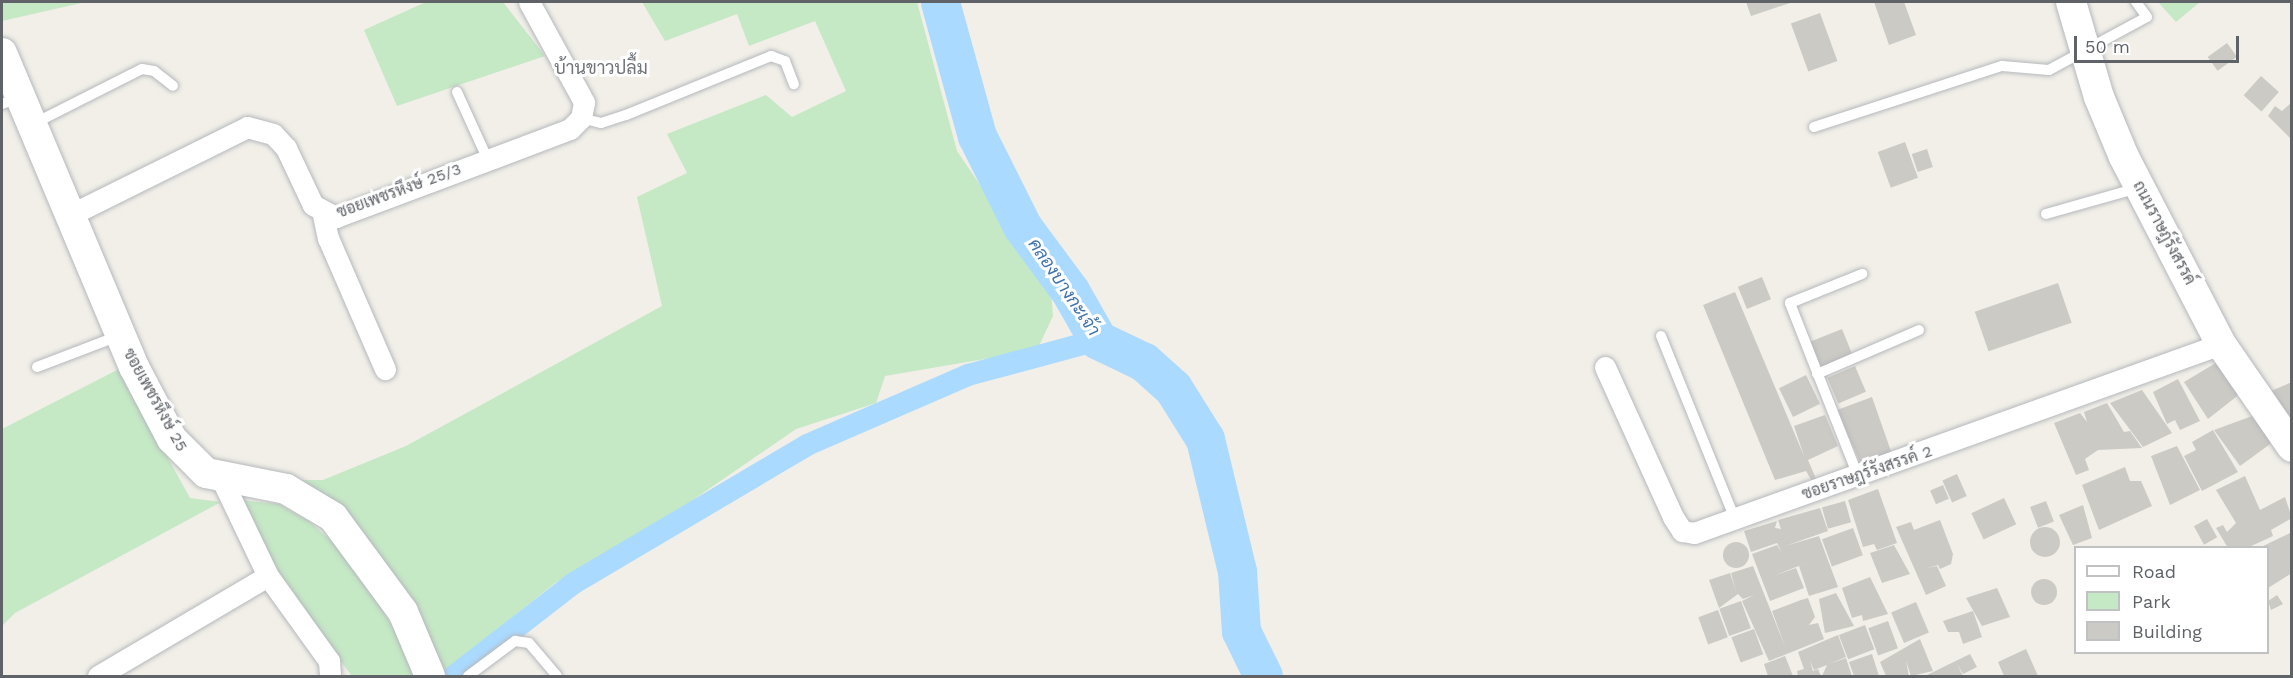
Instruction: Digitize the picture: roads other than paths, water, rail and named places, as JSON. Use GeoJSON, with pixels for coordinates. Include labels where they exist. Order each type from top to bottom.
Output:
{"type":"FeatureCollection","features":[{"type":"Feature","properties":{"kind":"street"},"geometry":{"type":"LineString","coordinates":[[529,2],[584,102],[581,118]]}},
{"type":"Feature","properties":{"kind":"street","name":"ถนนราษฎ์รังสรรค์"},"geometry":{"type":"LineString","coordinates":[[2071,2],[2084,52],[2140,187],[2221,344],[2292,447]]}},
{"type":"Feature","properties":{"kind":"street","name":"ซอยเพชรหึงษ์ 25"},"geometry":{"type":"LineString","coordinates":[[2,53],[11,100],[33,124],[121,335],[172,439],[190,462],[222,480],[286,489],[333,517],[403,612],[430,676]]}},
{"type":"Feature","properties":{"kind":"street","name":"ซอยเพชรหึงษ์ 25/3"},"geometry":{"type":"LineString","coordinates":[[72,214],[247,127],[264,129],[286,148],[313,205],[323,215],[336,217],[570,129],[581,118]]}},
{"type":"Feature","properties":{"kind":"street"},"geometry":{"type":"LineString","coordinates":[[323,215],[328,238],[385,369]]}},
{"type":"Feature","properties":{"kind":"street","name":"ซอยราษฎร์รังสรรค์ 2"},"geometry":{"type":"LineString","coordinates":[[1605,367],[1682,531],[1694,533],[2221,344]]}},
{"type":"Feature","properties":{"kind":"street"},"geometry":{"type":"LineString","coordinates":[[222,480],[268,576],[329,661],[330,676]]}},
{"type":"Feature","properties":{"kind":"street"},"geometry":{"type":"LineString","coordinates":[[98,676],[268,576]]}},
{"type":"Feature","properties":{"kind":"lane"},"geometry":{"type":"LineString","coordinates":[[1814,127],[2002,66],[2049,70],[2147,17],[2136,2]]}},
{"type":"Feature","properties":{"kind":"lane"},"geometry":{"type":"LineString","coordinates":[[581,118],[601,123],[626,115],[771,56],[785,61],[794,84]]}},
{"type":"Feature","properties":{"kind":"lane"},"geometry":{"type":"LineString","coordinates":[[33,124],[142,69],[154,71],[173,86]]}},
{"type":"Feature","properties":{"kind":"lane"},"geometry":{"type":"LineString","coordinates":[[457,92],[488,160]]}},
{"type":"Feature","properties":{"kind":"lane"},"geometry":{"type":"LineString","coordinates":[[2046,214],[2140,187]]}},
{"type":"Feature","properties":{"kind":"lane"},"geometry":{"type":"LineString","coordinates":[[1858,476],[1790,303],[1862,274]]}},
{"type":"Feature","properties":{"kind":"lane"},"geometry":{"type":"LineString","coordinates":[[1817,374],[1919,330]]}},
{"type":"Feature","properties":{"kind":"lane"},"geometry":{"type":"LineString","coordinates":[[37,367],[121,335]]}},
{"type":"Feature","properties":{"kind":"lane"},"geometry":{"type":"LineString","coordinates":[[1661,336],[1735,519]]}},
{"type":"Feature","properties":{"kind":"lane"},"geometry":{"type":"LineString","coordinates":[[468,676],[515,641],[529,644],[557,676]]}},
{"type":"Feature","properties":{"kind":"waterway","name":"คลองบางกะเจ้า"},"geometry":{"type":"LineString","coordinates":[[940,2],[977,136],[1022,226],[1070,291],[1098,340],[1144,362],[1173,388],[1205,439],[1237,571],[1241,631],[1263,676]]}},
{"type":"Feature","properties":{"kind":"waterway"},"geometry":{"type":"LineString","coordinates":[[454,676],[574,583],[807,445],[968,375],[1098,340]]}},
{"type":"Feature","properties":{"kind":"district","name":"บ้านขาวปลื้ม"},"geometry":{"type":"Point","coordinates":[601,68]}}]}
